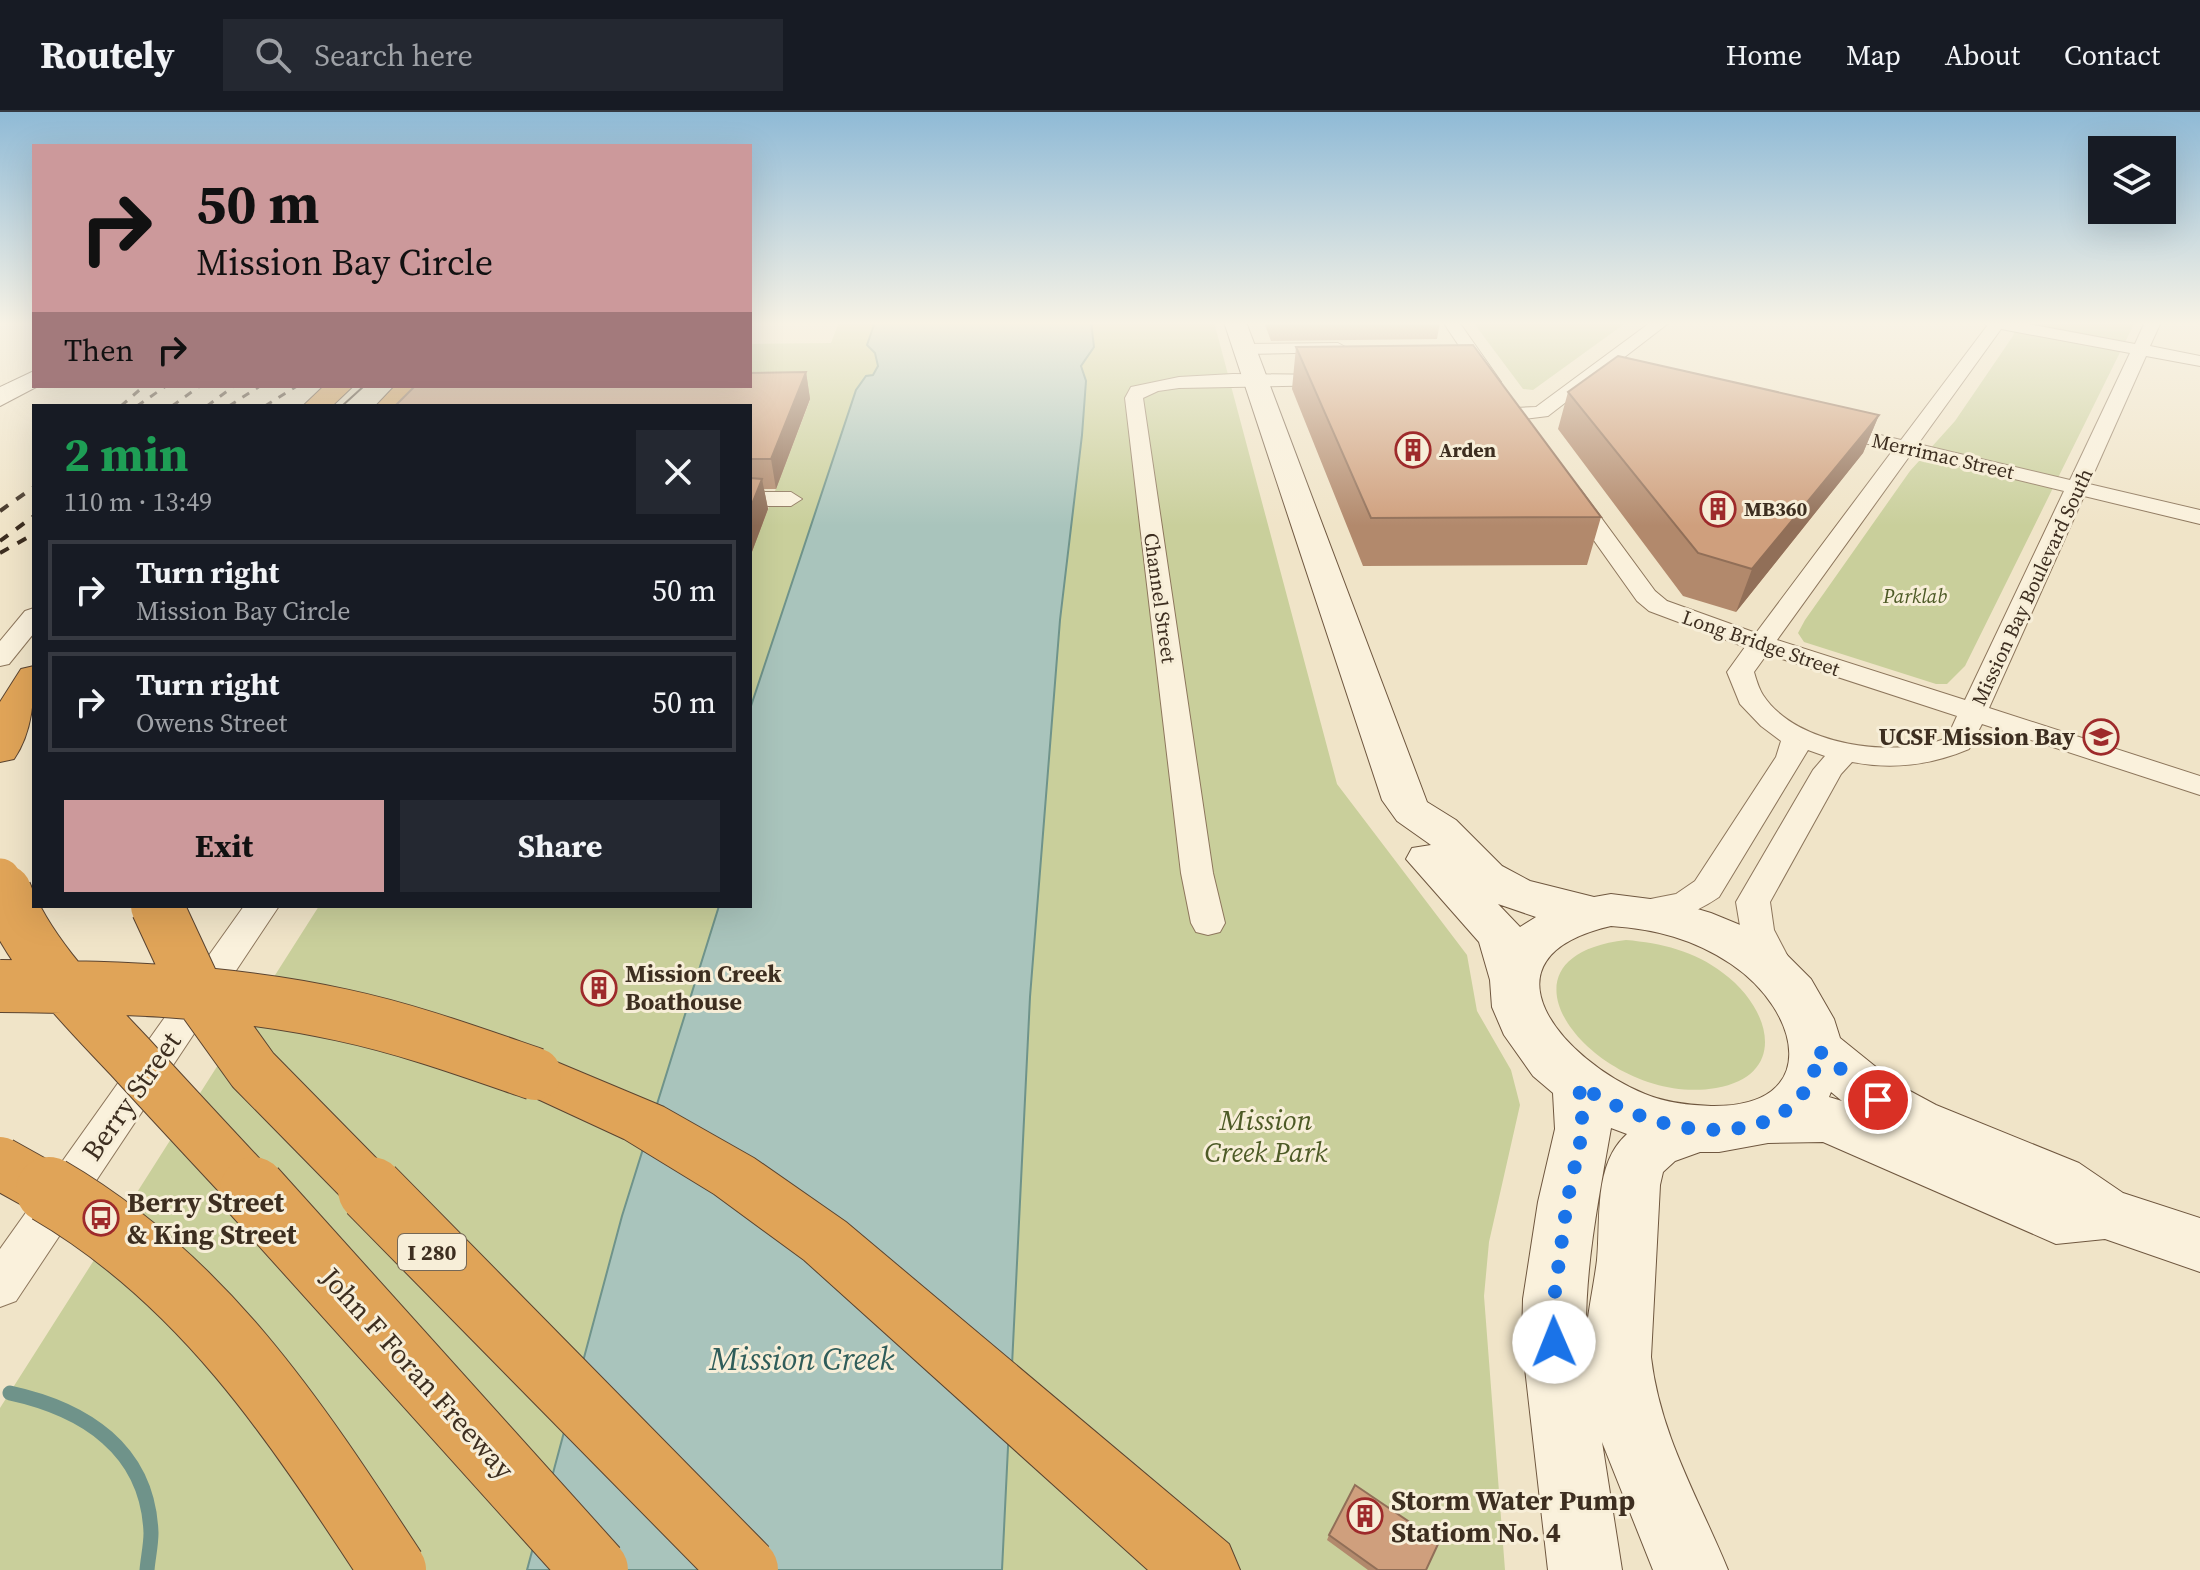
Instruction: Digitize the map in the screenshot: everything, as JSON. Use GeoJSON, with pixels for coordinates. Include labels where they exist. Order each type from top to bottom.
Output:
{"type":"FeatureCollection","features":[{"type":"Feature","properties":{"kind":"highway"},"geometry":{"type":"LineString","coordinates":[[318,404],[335,390]]}},
{"type":"Feature","properties":{"kind":"highway"},"geometry":{"type":"LineString","coordinates":[[0,750],[12,714],[32,680]]}},
{"type":"Feature","properties":{"kind":"highway","name":"John F Foran Freeway"},"geometry":{"type":"LineString","coordinates":[[0,879],[11,908],[40,952],[85,1009],[279,1218],[595,1570]]}},
{"type":"Feature","properties":{"kind":"highway","name":"I 280"},"geometry":{"type":"LineString","coordinates":[[158,908],[197,992],[253,1070],[745,1570]]}},
{"type":"Feature","properties":{"kind":"highway"},"geometry":{"type":"LineString","coordinates":[[0,986],[182,992],[313,1009],[423,1035],[507,1064],[644,1123],[734,1176],[825,1241],[1203,1570]]}},
{"type":"Feature","properties":{"kind":"highway"},"geometry":{"type":"LineString","coordinates":[[0,1163],[59,1195],[134,1247],[200,1307],[269,1385],[393,1570]]}},
{"type":"Feature","properties":{"kind":"street","name":"Channel Street"},"geometry":{"type":"LineString","coordinates":[[1140,390],[1134,398],[1195,858],[1208,923]]}},
{"type":"Feature","properties":{"kind":"street"},"geometry":{"type":"LineString","coordinates":[[1259,390],[1396,786],[1412,815],[1441,830],[1475,867],[1503,887],[1551,906],[1588,912],[1638,911],[1685,904],[1707,889],[1791,757],[1796,741],[1793,732]]}},
{"type":"Feature","properties":{"kind":"street"},"geometry":{"type":"LineString","coordinates":[[1498,390],[1533,440]]}},
{"type":"Feature","properties":{"kind":"street"},"geometry":{"type":"LineString","coordinates":[[1515,414],[1541,412],[1571,390]]}},
{"type":"Feature","properties":{"kind":"street","name":"Mission Bay Boulevard South"},"geometry":{"type":"LineString","coordinates":[[1947,390],[1740,672],[1742,686],[1766,716],[1793,732],[1845,752],[1906,759],[1946,752],[1959,743],[2122,390]]}},
{"type":"Feature","properties":{"kind":"street","name":"Merrimac Street"},"geometry":{"type":"LineString","coordinates":[[1809,424],[2200,517]]}},
{"type":"Feature","properties":{"kind":"street","name":"Long Bridge Street"},"geometry":{"type":"LineString","coordinates":[[1555,471],[1646,596],[1658,606],[1759,643],[2200,786]]}},
{"type":"Feature","properties":{"kind":"street"},"geometry":{"type":"LineString","coordinates":[[752,499],[791,499]]}},
{"type":"Feature","properties":{"kind":"street"},"geometry":{"type":"LineString","coordinates":[[0,658],[32,618]]}},
{"type":"Feature","properties":{"kind":"street"},"geometry":{"type":"LineString","coordinates":[[1769,1120],[1791,1108],[1807,1092],[1816,1072],[1818,1050],[1808,1016],[1758,939],[1753,921],[1753,902],[1828,770],[1845,752]]}},
{"type":"Feature","properties":{"kind":"street"},"geometry":{"type":"LineString","coordinates":[[1412,815],[1410,837],[1501,936],[1523,1021],[1536,1043],[1579,1085],[1636,1114],[1698,1129]]}},
{"type":"Feature","properties":{"kind":"street","name":"Berry Street"},"geometry":{"type":"LineString","coordinates":[[0,1286],[261,908]]}},
{"type":"Feature","properties":{"kind":"street"},"geometry":{"type":"LineString","coordinates":[[1638,911],[1708,929],[1749,952],[1784,982]]}},
{"type":"Feature","properties":{"kind":"street"},"geometry":{"type":"LineString","coordinates":[[1514,978],[1519,959],[1529,942],[1545,929],[1588,912]]}},
{"type":"Feature","properties":{"kind":"street"},"geometry":{"type":"LineString","coordinates":[[1818,1050],[1878,1100],[1916,1121],[2059,1181],[2105,1213],[2200,1245]]}},
{"type":"Feature","properties":{"kind":"street"},"geometry":{"type":"LineString","coordinates":[[1579,1085],[1583,1129],[1567,1202],[1554,1314],[1554,1342],[1585,1570]]}},
{"type":"Feature","properties":{"kind":"street"},"geometry":{"type":"LineString","coordinates":[[1691,1570],[1660,1504],[1641,1452],[1625,1405],[1617,1358],[1628,1252],[1630,1181],[1638,1160],[1654,1143],[1669,1134],[1698,1129],[1736,1128],[1769,1120],[1808,1117],[1830,1120],[2056,1218],[2105,1213]]}},
{"type":"Feature","properties":{"kind":"green space"},"geometry":{"type":"Polygon","coordinates":[[[767,390],[856,390],[752,703],[752,551],[810,400],[767,390]]]}},
{"type":"Feature","properties":{"kind":"green space","name":"Mission Creek Park"},"geometry":{"type":"Polygon","coordinates":[[[1085,390],[1232,390],[1337,784],[1467,955],[1477,1011],[1511,1070],[1520,1105],[1489,1242],[1484,1296],[1505,1570],[1002,1570],[1030,997],[1060,620],[1085,390]]]}},
{"type":"Feature","properties":{"kind":"green space","name":"Parklab"},"geometry":{"type":"Polygon","coordinates":[[[1976,390],[2101,390],[1965,666],[1947,684],[1936,684],[1804,642],[1798,633],[1805,620],[1910,471],[1955,421],[1976,390]]]}},
{"type":"Feature","properties":{"kind":"green space"},"geometry":{"type":"Polygon","coordinates":[[[318,908],[718,908],[622,1216],[527,1570],[0,1570],[0,1408],[318,908]]]}},
{"type":"Feature","properties":{"kind":"green space"},"geometry":{"type":"Polygon","coordinates":[[[1626,940],[1652,943],[1689,954],[1712,965],[1739,987],[1752,1003],[1765,1038],[1763,1055],[1755,1069],[1739,1081],[1716,1088],[1673,1088],[1632,1076],[1597,1055],[1571,1028],[1558,1000],[1560,974],[1582,952],[1626,940]]]}},
{"type":"Feature","properties":{"kind":"water","name":"Mission Creek"},"geometry":{"type":"Polygon","coordinates":[[[856,390],[1085,390],[1060,620],[1030,997],[1002,1570],[527,1570],[622,1216],[718,908],[752,908],[752,703],[856,390]]]}},
{"type":"Feature","properties":{"kind":"building"},"geometry":{"type":"Polygon","coordinates":[[[411,390],[799,390],[771,459],[752,459],[752,404],[397,404],[411,390]]]}},
{"type":"Feature","properties":{"kind":"building","name":"Arden"},"geometry":{"type":"Polygon","coordinates":[[[1315,390],[1507,390],[1601,517],[1371,518],[1315,390]]]}},
{"type":"Feature","properties":{"kind":"building","name":"MB360"},"geometry":{"type":"Polygon","coordinates":[[[1769,390],[1879,415],[1752,569],[1698,553],[1568,392],[1769,390]]]}},
{"type":"Feature","properties":{"kind":"building"},"geometry":{"type":"Polygon","coordinates":[[[752,478],[762,479],[752,504],[752,478]]]}},
{"type":"Feature","properties":{"kind":"building","name":"Storm Water Pump Statiom No. 4"},"geometry":{"type":"Polygon","coordinates":[[[1355,1485],[1439,1542],[1426,1570],[1378,1570],[1329,1535],[1355,1485]]]}},
{"type":"Feature","properties":{"kind":"waterway"},"geometry":{"type":"LineString","coordinates":[[10,1393],[37,1400],[86,1422],[125,1456],[138,1478],[147,1504],[151,1533],[147,1570]]}},
{"type":"Feature","properties":{"kind":"tram line"},"geometry":{"type":"LineString","coordinates":[[344,404],[360,390]]}},
{"type":"Feature","properties":{"kind":"railway"},"geometry":{"type":"LineString","coordinates":[[123,404],[139,390]]}},
{"type":"Feature","properties":{"kind":"railway"},"geometry":{"type":"LineString","coordinates":[[140,404],[160,390]]}},
{"type":"Feature","properties":{"kind":"railway"},"geometry":{"type":"LineString","coordinates":[[175,404],[194,390]]}},
{"type":"Feature","properties":{"kind":"railway"},"geometry":{"type":"LineString","coordinates":[[210,404],[229,390]]}},
{"type":"Feature","properties":{"kind":"railway"},"geometry":{"type":"LineString","coordinates":[[232,404],[254,390]]}},
{"type":"Feature","properties":{"kind":"railway"},"geometry":{"type":"LineString","coordinates":[[268,404],[291,390]]}},
{"type":"Feature","properties":{"kind":"railway"},"geometry":{"type":"LineString","coordinates":[[0,511],[32,488]]}},
{"type":"Feature","properties":{"kind":"railway"},"geometry":{"type":"LineString","coordinates":[[0,541],[32,517]]}},
{"type":"Feature","properties":{"kind":"railway"},"geometry":{"type":"LineString","coordinates":[[0,553],[32,535]]}},
{"type":"Feature","properties":{"kind":"place","name":"Arden"},"geometry":{"type":"Point","coordinates":[1413,450]}},
{"type":"Feature","properties":{"kind":"place","name":"MB360"},"geometry":{"type":"Point","coordinates":[1718,509]}},
{"type":"Feature","properties":{"kind":"place","name":"UCSF Mission Bay"},"geometry":{"type":"Point","coordinates":[2101,737]}},
{"type":"Feature","properties":{"kind":"place","name":"Mission Creek Boathouse"},"geometry":{"type":"Point","coordinates":[599,988]}},
{"type":"Feature","properties":{"kind":"place","name":"Berry Street & King Street"},"geometry":{"type":"Point","coordinates":[101,1218]}},
{"type":"Feature","properties":{"kind":"place","name":"Storm Water Pump Statiom No. 4"},"geometry":{"type":"Point","coordinates":[1365,1516]}},
{"type":"Feature","properties":{"kind":"route"},"geometry":{"type":"LineString","coordinates":[[1554,1342],[1554,1299],[1567,1202],[1583,1129],[1579,1085],[1606,1102],[1667,1124],[1698,1129],[1736,1128],[1769,1120],[1791,1108],[1807,1092],[1816,1072],[1818,1050],[1878,1100]]}}]}
